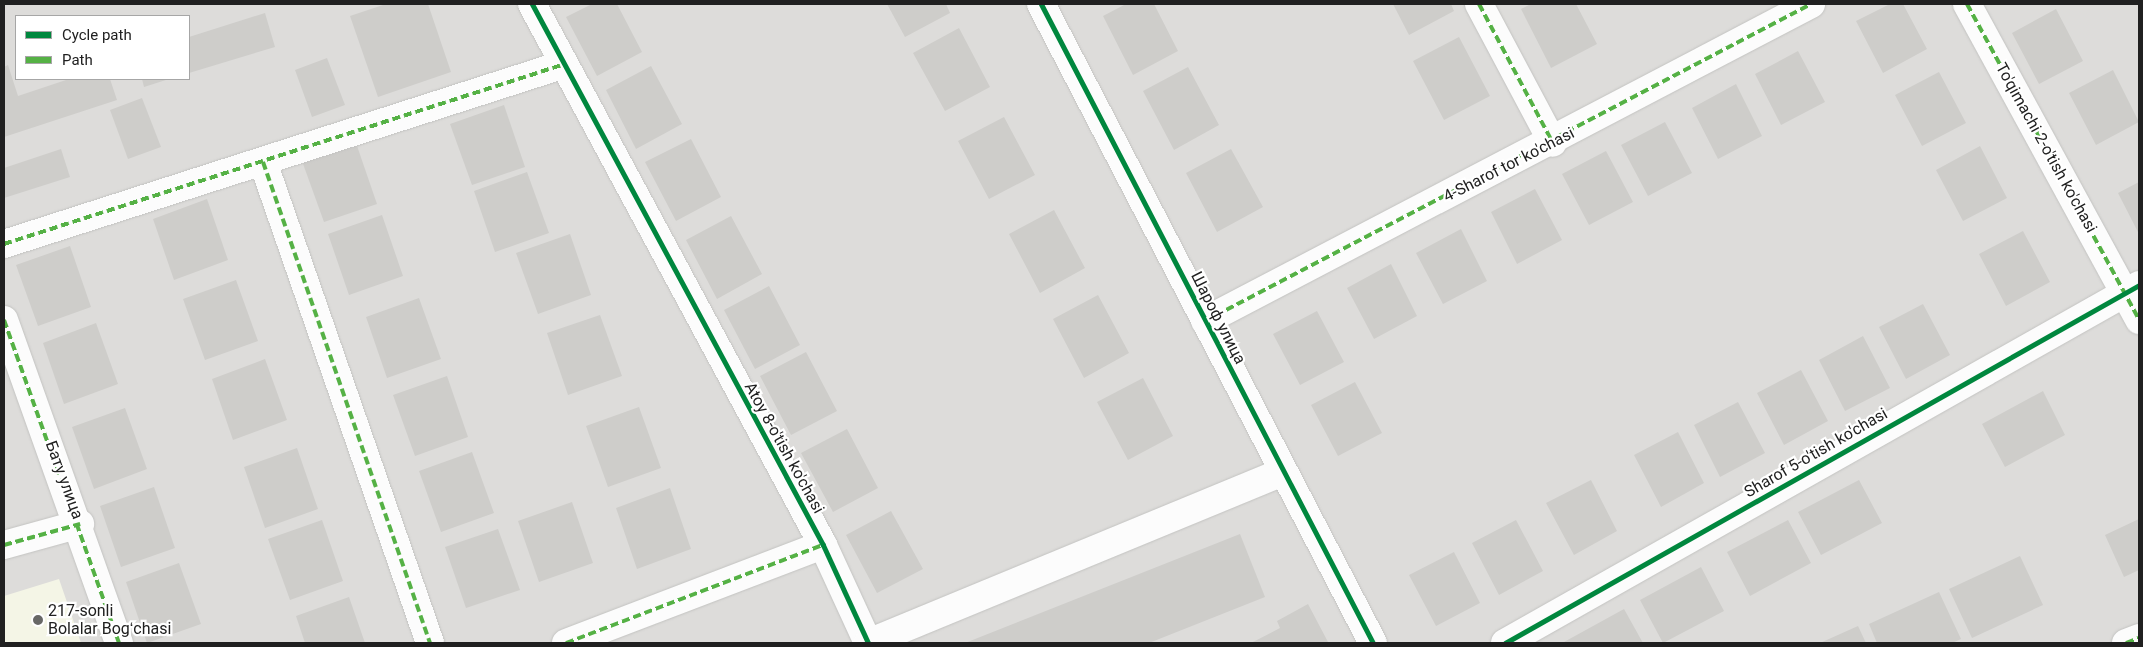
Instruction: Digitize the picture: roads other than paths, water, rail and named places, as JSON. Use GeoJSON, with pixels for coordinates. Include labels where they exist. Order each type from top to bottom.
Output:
{"type":"FeatureCollection","features":[{"type":"Feature","properties":{"kind":"street","name":"Atoy 8-o'tish ko'chasi"},"geometry":{"type":"LineString","coordinates":[[532,4],[562,65],[822,545],[868,643]]}},
{"type":"Feature","properties":{"kind":"street","name":"Шароф улица"},"geometry":{"type":"LineString","coordinates":[[1041,4],[1373,643]]}},
{"type":"Feature","properties":{"kind":"street"},"geometry":{"type":"LineString","coordinates":[[1479,4],[1553,143]]}},
{"type":"Feature","properties":{"kind":"street","name":"4-Sharof tor ko'chasi"},"geometry":{"type":"LineString","coordinates":[[1205,321],[1553,143],[1811,4]]}},
{"type":"Feature","properties":{"kind":"street","name":"To'qimachi 2-o'tish ko'chasi"},"geometry":{"type":"LineString","coordinates":[[1967,4],[2132,288],[2139,320]]}},
{"type":"Feature","properties":{"kind":"street"},"geometry":{"type":"LineString","coordinates":[[4,244],[562,65]]}},
{"type":"Feature","properties":{"kind":"street"},"geometry":{"type":"LineString","coordinates":[[263,162],[430,643]]}},
{"type":"Feature","properties":{"kind":"street","name":"Sharof 5-o'tish ko'chasi"},"geometry":{"type":"LineString","coordinates":[[1505,643],[2132,288]]}},
{"type":"Feature","properties":{"kind":"street","name":"Бату улица"},"geometry":{"type":"LineString","coordinates":[[4,320],[80,524],[119,643]]}},
{"type":"Feature","properties":{"kind":"street"},"geometry":{"type":"LineString","coordinates":[[868,643],[1283,472]]}},
{"type":"Feature","properties":{"kind":"street"},"geometry":{"type":"LineString","coordinates":[[4,545],[80,524]]}},
{"type":"Feature","properties":{"kind":"street"},"geometry":{"type":"LineString","coordinates":[[566,643],[822,545]]}},
{"type":"Feature","properties":{"kind":"street"},"geometry":{"type":"LineString","coordinates":[[2126,643],[2139,638]]}},
{"type":"Feature","properties":{"kind":"place","name":"217-sonli Bolalar Bogʻchasi"},"geometry":{"type":"Point","coordinates":[38,620]}}]}
